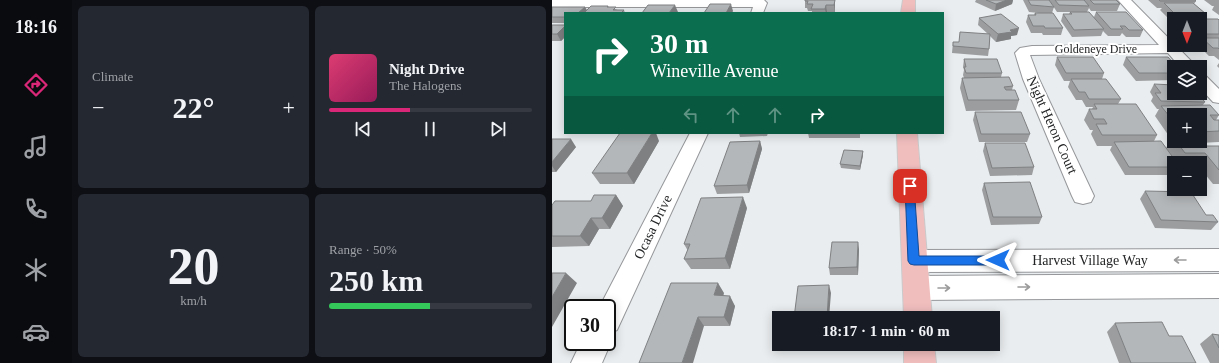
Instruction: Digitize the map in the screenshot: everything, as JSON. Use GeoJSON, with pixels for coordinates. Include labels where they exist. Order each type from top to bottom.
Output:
{"type":"FeatureCollection","features":[{"type":"Feature","properties":{"kind":"main road"},"geometry":{"type":"LineString","coordinates":[[908,12],[909,0]]}},
{"type":"Feature","properties":{"kind":"main road"},"geometry":{"type":"LineString","coordinates":[[907,134],[918,311]]}},
{"type":"Feature","properties":{"kind":"main road"},"geometry":{"type":"LineString","coordinates":[[919,351],[920,363]]}},
{"type":"Feature","properties":{"kind":"street"},"geometry":{"type":"LineString","coordinates":[[1124,0],[1167,45]]}},
{"type":"Feature","properties":{"kind":"street"},"geometry":{"type":"LineString","coordinates":[[552,3],[759,8]]}},
{"type":"Feature","properties":{"kind":"street","name":"Goldeneye Drive"},"geometry":{"type":"LineString","coordinates":[[1022,53],[1032,50],[1167,49]]}},
{"type":"Feature","properties":{"kind":"street"},"geometry":{"type":"LineString","coordinates":[[1174,52],[1182,60]]}},
{"type":"Feature","properties":{"kind":"street","name":"Night Heron Court"},"geometry":{"type":"LineString","coordinates":[[1022,53],[1031,80],[1084,196]]}},
{"type":"Feature","properties":{"kind":"street"},"geometry":{"type":"LineString","coordinates":[[1207,86],[1219,98]]}},
{"type":"Feature","properties":{"kind":"street","name":"Ocasa Drive"},"geometry":{"type":"LineString","coordinates":[[616,303],[699,134]]}},
{"type":"Feature","properties":{"kind":"street","name":"Harvest Village Way"},"geometry":{"type":"LineString","coordinates":[[914,261],[1219,260]]}},
{"type":"Feature","properties":{"kind":"street","name":"Harvest Village Way"},"geometry":{"type":"LineString","coordinates":[[916,288],[1219,286]]}},
{"type":"Feature","properties":{"kind":"street"},"geometry":{"type":"LineString","coordinates":[[586,363],[592,351]]}},
{"type":"Feature","properties":{"kind":"building"},"geometry":{"type":"Polygon","coordinates":[[[805,0],[835,0],[834,5],[826,5],[825,9],[811,9],[813,4],[807,4],[808,1],[805,0]]]}},
{"type":"Feature","properties":{"kind":"building"},"geometry":{"type":"Polygon","coordinates":[[[986,0],[1007,0],[996,4],[986,0]]]}},
{"type":"Feature","properties":{"kind":"building"},"geometry":{"type":"Polygon","coordinates":[[[1028,0],[1049,0],[1054,7],[1031,5],[1028,0]]]}},
{"type":"Feature","properties":{"kind":"building"},"geometry":{"type":"Polygon","coordinates":[[[1055,0],[1084,0],[1089,6],[1059,5],[1055,0]]]}},
{"type":"Feature","properties":{"kind":"building"},"geometry":{"type":"Polygon","coordinates":[[[1090,0],[1116,0],[1120,4],[1094,4],[1090,0]]]}},
{"type":"Feature","properties":{"kind":"building"},"geometry":{"type":"Polygon","coordinates":[[[1159,0],[1195,0],[1196,1],[1160,1],[1159,0]]]}},
{"type":"Feature","properties":{"kind":"building"},"geometry":{"type":"Polygon","coordinates":[[[1164,3],[1193,3],[1204,12],[1173,12],[1164,3]]]}},
{"type":"Feature","properties":{"kind":"building"},"geometry":{"type":"Polygon","coordinates":[[[710,4],[731,4],[727,12],[705,12],[710,4]]]}},
{"type":"Feature","properties":{"kind":"building"},"geometry":{"type":"Polygon","coordinates":[[[648,5],[675,5],[670,12],[643,12],[648,5]]]}},
{"type":"Feature","properties":{"kind":"building"},"geometry":{"type":"Polygon","coordinates":[[[591,6],[608,6],[607,7],[616,7],[613,10],[624,10],[622,12],[585,12],[591,6]]]}},
{"type":"Feature","properties":{"kind":"building"},"geometry":{"type":"Polygon","coordinates":[[[552,7],[585,7],[579,12],[564,12],[564,17],[552,17],[552,7]]]}},
{"type":"Feature","properties":{"kind":"building"},"geometry":{"type":"Polygon","coordinates":[[[1070,12],[1089,12],[1104,29],[1074,30],[1063,14],[1072,14],[1070,12]]]}},
{"type":"Feature","properties":{"kind":"building"},"geometry":{"type":"Polygon","coordinates":[[[1096,12],[1126,12],[1143,30],[1129,30],[1125,26],[1120,26],[1123,29],[1111,29],[1096,12]]]}},
{"type":"Feature","properties":{"kind":"building"},"geometry":{"type":"Polygon","coordinates":[[[1035,13],[1053,13],[1063,28],[1033,26],[1028,15],[1036,15],[1035,13]]]}},
{"type":"Feature","properties":{"kind":"building"},"geometry":{"type":"Polygon","coordinates":[[[1001,14],[1019,28],[1010,30],[1012,32],[998,34],[979,18],[1001,14]]]}},
{"type":"Feature","properties":{"kind":"building"},"geometry":{"type":"Polygon","coordinates":[[[1207,19],[1219,20],[1219,34],[1207,34],[1207,19]]]}},
{"type":"Feature","properties":{"kind":"building"},"geometry":{"type":"Polygon","coordinates":[[[552,25],[564,25],[564,27],[557,34],[552,34],[552,25]]]}},
{"type":"Feature","properties":{"kind":"building"},"geometry":{"type":"Polygon","coordinates":[[[960,32],[990,34],[989,49],[953,46],[953,42],[959,42],[960,32]]]}},
{"type":"Feature","properties":{"kind":"building"},"geometry":{"type":"Polygon","coordinates":[[[1207,38],[1219,38],[1219,49],[1213,48],[1207,43],[1207,38]]]}},
{"type":"Feature","properties":{"kind":"building"},"geometry":{"type":"Polygon","coordinates":[[[1057,57],[1093,57],[1104,73],[1066,73],[1057,57]]]}},
{"type":"Feature","properties":{"kind":"building"},"geometry":{"type":"Polygon","coordinates":[[[1126,57],[1168,57],[1171,60],[1167,60],[1167,73],[1139,73],[1126,57]]]}},
{"type":"Feature","properties":{"kind":"building"},"geometry":{"type":"Polygon","coordinates":[[[964,59],[997,59],[1002,73],[966,73],[964,59]]]}},
{"type":"Feature","properties":{"kind":"building"},"geometry":{"type":"Polygon","coordinates":[[[1009,77],[1013,86],[1004,87],[1006,90],[1015,90],[1019,100],[968,100],[962,78],[1009,77]]]}},
{"type":"Feature","properties":{"kind":"building"},"geometry":{"type":"Polygon","coordinates":[[[1071,79],[1106,79],[1121,99],[1089,99],[1085,92],[1079,92],[1071,79]]]}},
{"type":"Feature","properties":{"kind":"building"},"geometry":{"type":"Polygon","coordinates":[[[1154,84],[1167,85],[1167,100],[1203,100],[1205,102],[1161,101],[1155,93],[1161,93],[1154,84]]]}},
{"type":"Feature","properties":{"kind":"building"},"geometry":{"type":"Polygon","coordinates":[[[1094,104],[1136,104],[1157,135],[1102,135],[1096,124],[1107,124],[1104,119],[1094,119],[1089,109],[1097,109],[1094,104]]]}},
{"type":"Feature","properties":{"kind":"building"},"geometry":{"type":"Polygon","coordinates":[[[1210,105],[1219,115],[1210,115],[1214,120],[1219,120],[1219,131],[1207,132],[1207,108],[1167,108],[1167,113],[1161,106],[1210,105]]]}},
{"type":"Feature","properties":{"kind":"building"},"geometry":{"type":"Polygon","coordinates":[[[975,112],[1021,112],[1030,134],[981,134],[975,112]]]}},
{"type":"Feature","properties":{"kind":"building"},"geometry":{"type":"Polygon","coordinates":[[[619,134],[651,134],[627,173],[592,173],[619,134]]]}},
{"type":"Feature","properties":{"kind":"building"},"geometry":{"type":"Polygon","coordinates":[[[552,139],[571,139],[552,162],[552,139]]]}},
{"type":"Feature","properties":{"kind":"building"},"geometry":{"type":"Polygon","coordinates":[[[760,141],[747,185],[714,186],[730,142],[760,141]]]}},
{"type":"Feature","properties":{"kind":"building"},"geometry":{"type":"Polygon","coordinates":[[[1161,141],[1172,156],[1167,156],[1167,167],[1129,167],[1114,142],[1161,141]]]}},
{"type":"Feature","properties":{"kind":"building"},"geometry":{"type":"Polygon","coordinates":[[[985,143],[1025,143],[1034,167],[992,168],[985,143]]]}},
{"type":"Feature","properties":{"kind":"building"},"geometry":{"type":"Polygon","coordinates":[[[1207,146],[1219,146],[1219,170],[1205,153],[1185,153],[1181,148],[1207,148],[1207,146]]]}},
{"type":"Feature","properties":{"kind":"building"},"geometry":{"type":"Polygon","coordinates":[[[844,150],[863,151],[860,166],[840,164],[844,150]]]}},
{"type":"Feature","properties":{"kind":"building"},"geometry":{"type":"Polygon","coordinates":[[[1030,182],[1042,217],[993,217],[984,183],[1030,182]]]}},
{"type":"Feature","properties":{"kind":"building"},"geometry":{"type":"Polygon","coordinates":[[[1145,191],[1167,191],[1167,196],[1194,196],[1206,215],[1213,215],[1218,222],[1161,220],[1145,191]]]}},
{"type":"Feature","properties":{"kind":"building"},"geometry":{"type":"Polygon","coordinates":[[[594,195],[616,195],[602,218],[591,218],[580,236],[552,236],[552,205],[555,201],[591,201],[594,195]]]}},
{"type":"Feature","properties":{"kind":"building"},"geometry":{"type":"Polygon","coordinates":[[[743,197],[725,258],[684,259],[690,244],[684,244],[701,198],[743,197]]]}},
{"type":"Feature","properties":{"kind":"building"},"geometry":{"type":"Polygon","coordinates":[[[832,242],[858,242],[857,267],[829,268],[832,242]]]}},
{"type":"Feature","properties":{"kind":"building"},"geometry":{"type":"Polygon","coordinates":[[[552,273],[566,273],[552,297],[552,273]]]}},
{"type":"Feature","properties":{"kind":"building"},"geometry":{"type":"Polygon","coordinates":[[[671,283],[718,283],[714,295],[730,296],[724,317],[698,317],[682,363],[639,363],[671,283]]]}},
{"type":"Feature","properties":{"kind":"building"},"geometry":{"type":"Polygon","coordinates":[[[829,285],[827,311],[795,311],[798,286],[829,285]]]}},
{"type":"Feature","properties":{"kind":"building"},"geometry":{"type":"Polygon","coordinates":[[[1162,322],[1169,336],[1182,336],[1196,363],[1131,363],[1115,323],[1162,322]]]}},
{"type":"Feature","properties":{"kind":"building"},"geometry":{"type":"Polygon","coordinates":[[[1212,334],[1219,335],[1219,348],[1212,334]]]}},
{"type":"Feature","properties":{"kind":"route"},"geometry":{"type":"LineString","coordinates":[[910,186],[914,261],[998,260]]}}]}
